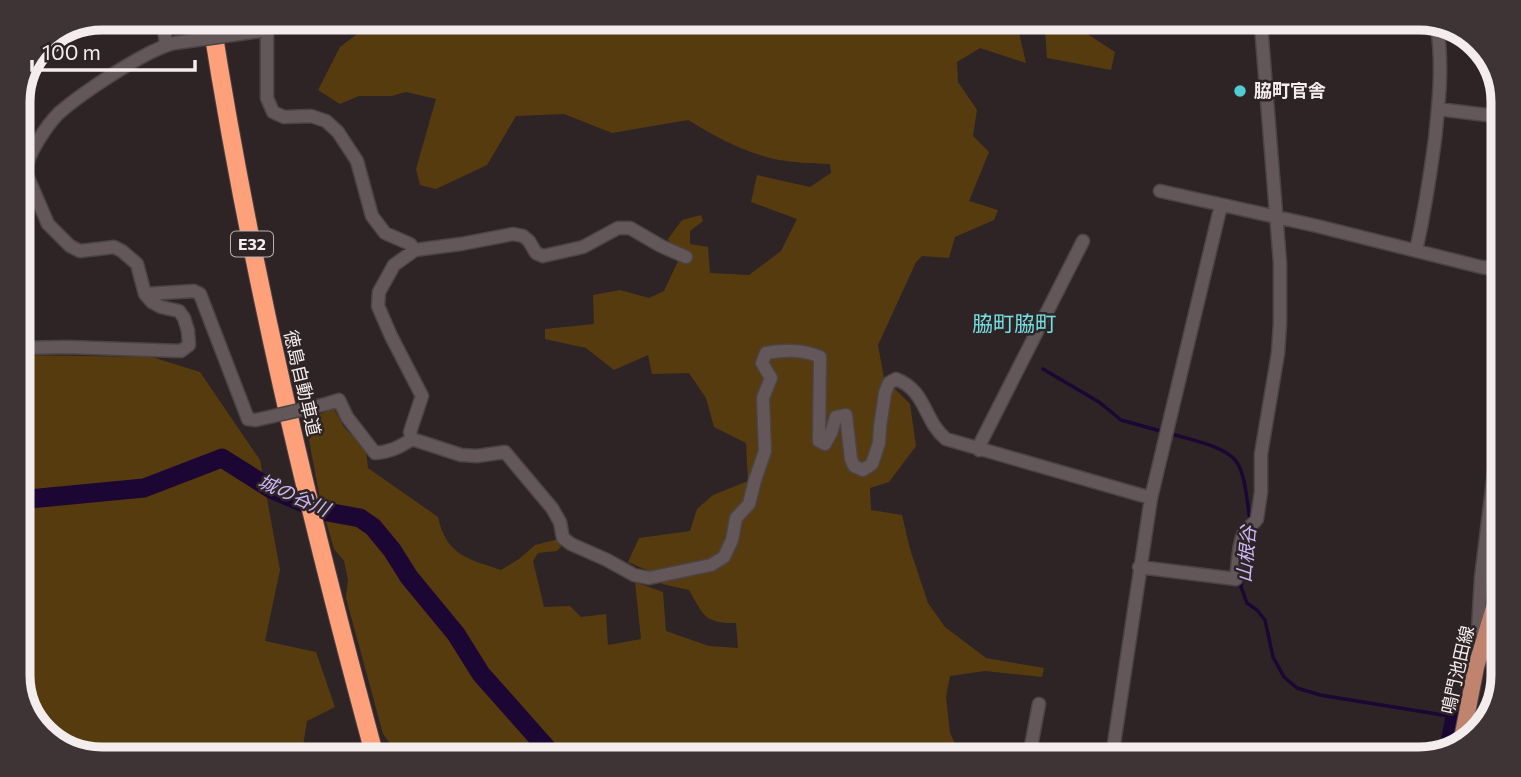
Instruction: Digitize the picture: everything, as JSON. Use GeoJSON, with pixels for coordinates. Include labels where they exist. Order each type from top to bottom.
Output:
{"type":"FeatureCollection","features":[{"type":"Feature","properties":{"kind":"highway","name":"徳島自動車道"},"geometry":{"type":"LineString","coordinates":[[213,30],[227,120],[268,326],[322,558],[372,747]]}},
{"type":"Feature","properties":{"kind":"main road","name":"鳴門池田線"},"geometry":{"type":"LineString","coordinates":[[1463,732],[1476,667],[1491,617]]}},
{"type":"Feature","properties":{"kind":"street"},"geometry":{"type":"LineString","coordinates":[[167,30],[171,44]]}},
{"type":"Feature","properties":{"kind":"street"},"geometry":{"type":"LineString","coordinates":[[30,157],[59,113],[123,68],[171,44],[244,30]]}},
{"type":"Feature","properties":{"kind":"street"},"geometry":{"type":"LineString","coordinates":[[265,30],[267,98],[273,112],[284,117],[311,116],[326,121],[338,132],[356,161],[372,216],[385,233],[410,244],[415,250]]}},
{"type":"Feature","properties":{"kind":"street"},"geometry":{"type":"LineString","coordinates":[[1139,567],[1236,579],[1241,542],[1245,531],[1257,519],[1261,492],[1261,454],[1278,353],[1280,323],[1280,263],[1261,30]]}},
{"type":"Feature","properties":{"kind":"street"},"geometry":{"type":"LineString","coordinates":[[1416,251],[1427,200],[1442,72],[1438,32]]}},
{"type":"Feature","properties":{"kind":"street"},"geometry":{"type":"LineString","coordinates":[[1438,109],[1491,116]]}},
{"type":"Feature","properties":{"kind":"street"},"geometry":{"type":"LineString","coordinates":[[30,182],[48,224],[70,246],[80,251],[114,247],[137,264],[145,294],[161,307],[178,310],[184,318],[189,345],[181,351],[30,348]]}},
{"type":"Feature","properties":{"kind":"street"},"geometry":{"type":"LineString","coordinates":[[1160,191],[1491,268]]}},
{"type":"Feature","properties":{"kind":"street"},"geometry":{"type":"LineString","coordinates":[[1113,747],[1151,498],[1221,205]]}},
{"type":"Feature","properties":{"kind":"street"},"geometry":{"type":"LineString","coordinates":[[412,439],[410,432],[422,396],[378,306],[379,292],[394,265],[415,250],[513,234],[523,236],[536,253],[543,256],[583,247],[618,228],[630,228],[686,257]]}},
{"type":"Feature","properties":{"kind":"street"},"geometry":{"type":"LineString","coordinates":[[979,450],[1083,241]]}},
{"type":"Feature","properties":{"kind":"street"},"geometry":{"type":"LineString","coordinates":[[145,294],[194,290],[200,293],[248,419],[256,420],[339,400],[347,417],[375,453],[386,453],[412,439],[461,455],[505,452],[552,508],[564,537],[571,544],[634,575],[649,578],[712,565],[724,556],[732,540],[736,518],[749,504],[765,451],[763,397],[771,378],[762,363],[766,353],[798,350],[820,357],[819,441],[825,443],[836,417],[846,415],[851,459],[854,466],[863,470],[872,464],[879,443],[885,393],[890,383],[896,379],[917,393],[935,430],[946,439],[1151,498]]}},
{"type":"Feature","properties":{"kind":"street"},"geometry":{"type":"LineString","coordinates":[[1486,631],[1478,630],[1491,499]]}},
{"type":"Feature","properties":{"kind":"street"},"geometry":{"type":"LineString","coordinates":[[1031,747],[1039,704]]}},
{"type":"Feature","properties":{"kind":"shaded area"},"geometry":{"type":"Polygon","coordinates":[[[362,30],[1022,30],[1019,33],[1026,63],[980,48],[957,62],[958,82],[977,110],[973,136],[989,152],[969,201],[998,210],[994,220],[955,237],[949,258],[922,256],[916,262],[878,345],[884,378],[910,404],[916,446],[889,482],[870,488],[871,510],[902,515],[928,603],[945,627],[986,658],[1044,668],[1042,677],[985,671],[950,676],[946,697],[950,733],[957,747],[393,747],[383,734],[346,598],[348,580],[344,561],[334,549],[321,504],[305,419],[334,409],[344,427],[366,450],[368,468],[438,517],[447,540],[460,554],[501,570],[535,545],[559,539],[562,545],[557,551],[538,553],[533,561],[544,607],[570,606],[581,617],[606,614],[608,645],[641,639],[635,582],[663,592],[666,631],[709,646],[738,648],[736,623],[711,619],[702,611],[689,590],[662,584],[649,571],[628,562],[639,538],[690,531],[697,509],[713,495],[748,481],[746,443],[714,427],[706,398],[689,373],[652,374],[648,355],[614,370],[586,348],[545,339],[545,329],[594,324],[593,295],[620,290],[649,298],[664,291],[678,261],[668,239],[682,220],[701,215],[703,221],[690,231],[690,244],[708,247],[710,273],[749,275],[781,251],[797,219],[751,202],[757,175],[810,187],[831,173],[830,164],[774,159],[751,152],[688,120],[612,133],[564,114],[516,116],[487,165],[436,189],[420,185],[416,169],[436,99],[406,92],[392,96],[359,96],[340,104],[318,90],[340,47],[362,30]]]}},
{"type":"Feature","properties":{"kind":"shaded area"},"geometry":{"type":"Polygon","coordinates":[[[1045,30],[1081,30],[1115,52],[1111,70],[1047,58],[1045,30]]]}},
{"type":"Feature","properties":{"kind":"shaded area"},"geometry":{"type":"Polygon","coordinates":[[[30,355],[152,357],[200,372],[260,460],[280,570],[265,641],[316,652],[335,707],[307,721],[303,747],[88,746],[70,740],[48,723],[37,707],[30,680],[30,355]]]}},
{"type":"Feature","properties":{"kind":"waterway","name":"山根谷"},"geometry":{"type":"LineString","coordinates":[[1043,369],[1099,402],[1121,420],[1164,432]]}},
{"type":"Feature","properties":{"kind":"waterway","name":"山根谷"},"geometry":{"type":"LineString","coordinates":[[1171,434],[1215,447],[1236,461],[1244,482],[1250,520]]}},
{"type":"Feature","properties":{"kind":"waterway","name":"城の谷川"},"geometry":{"type":"LineString","coordinates":[[30,499],[144,488],[222,458],[271,489],[322,511],[360,518],[373,527],[392,550],[409,577],[456,634],[481,674],[546,747]]}},
{"type":"Feature","properties":{"kind":"waterway","name":"山根谷"},"geometry":{"type":"LineString","coordinates":[[1243,568],[1252,531]]}},
{"type":"Feature","properties":{"kind":"waterway","name":"山根谷"},"geometry":{"type":"LineString","coordinates":[[1242,579],[1241,587],[1247,603],[1265,620],[1273,657],[1284,677],[1297,688],[1320,695],[1455,717]]}},
{"type":"Feature","properties":{"kind":"waterway","name":"山根谷"},"geometry":{"type":"LineString","coordinates":[[1450,740],[1455,717],[1476,720]]}},
{"type":"Feature","properties":{"kind":"place","name":"脇町官舎"},"geometry":{"type":"Point","coordinates":[1240,91]}},
{"type":"Feature","properties":{"kind":"district","name":"脇町脇町"},"geometry":{"type":"Point","coordinates":[1014,324]}}]}
